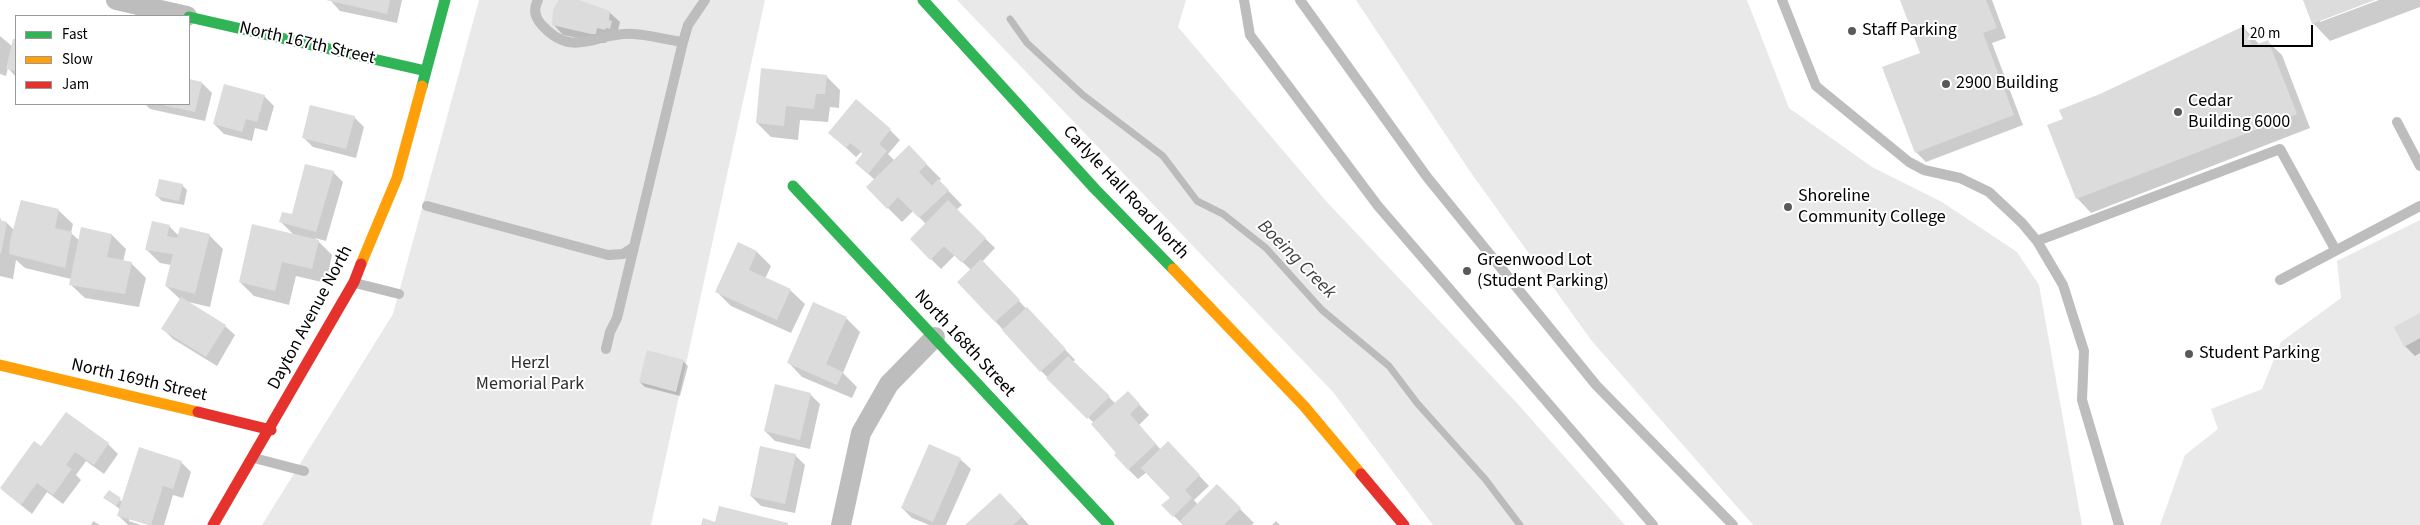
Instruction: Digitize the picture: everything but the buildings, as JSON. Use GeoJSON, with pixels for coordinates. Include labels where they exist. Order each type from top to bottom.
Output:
{"type":"FeatureCollection","features":[{"type":"Feature","properties":{"kind":"street","name":"North 167th Street"},"geometry":{"type":"LineString","coordinates":[[116,0],[184,15]]}},
{"type":"Feature","properties":{"kind":"street","name":"Dayton Avenue North"},"geometry":{"type":"LineString","coordinates":[[214,525],[271,430],[354,282],[397,178],[445,0]]}},
{"type":"Feature","properties":{"kind":"street","name":"Carlyle Hall Road North"},"geometry":{"type":"LineString","coordinates":[[930,2],[1095,189],[1304,406],[1404,525]]}},
{"type":"Feature","properties":{"kind":"street","name":"North 167th Street"},"geometry":{"type":"LineString","coordinates":[[190,16],[426,71]]}},
{"type":"Feature","properties":{"kind":"street","name":"North 168th Street"},"geometry":{"type":"LineString","coordinates":[[793,186],[1109,525]]}},
{"type":"Feature","properties":{"kind":"street"},"geometry":{"type":"LineString","coordinates":[[841,525],[861,432],[889,384],[935,337]]}},
{"type":"Feature","properties":{"kind":"street","name":"North 169th Street"},"geometry":{"type":"LineString","coordinates":[[0,365],[271,430]]}},
{"type":"Feature","properties":{"kind":"lane"},"geometry":{"type":"LineString","coordinates":[[606,349],[617,318],[683,42],[688,25],[705,0]]}},
{"type":"Feature","properties":{"kind":"lane"},"geometry":{"type":"LineString","coordinates":[[1244,0],[1250,35],[1378,206],[1653,525]]}},
{"type":"Feature","properties":{"kind":"lane"},"geometry":{"type":"LineString","coordinates":[[1300,0],[1427,177],[1596,385],[1733,525]]}},
{"type":"Feature","properties":{"kind":"lane"},"geometry":{"type":"LineString","coordinates":[[1782,0],[1816,86],[1916,166],[1934,173],[1960,178],[1989,192],[2009,210],[2037,241],[2063,285],[2084,351],[2082,400],[2119,525]]}},
{"type":"Feature","properties":{"kind":"lane"},"geometry":{"type":"LineString","coordinates":[[534,1],[537,20],[550,35],[567,43],[594,41],[616,35],[632,34],[683,42]]}},
{"type":"Feature","properties":{"kind":"lane"},"geometry":{"type":"LineString","coordinates":[[2397,122],[2420,166]]}},
{"type":"Feature","properties":{"kind":"lane"},"geometry":{"type":"LineString","coordinates":[[2037,241],[2280,149],[2335,249]]}},
{"type":"Feature","properties":{"kind":"lane"},"geometry":{"type":"LineString","coordinates":[[427,206],[608,255],[623,254],[634,247]]}},
{"type":"Feature","properties":{"kind":"lane"},"geometry":{"type":"LineString","coordinates":[[2280,280],[2335,249],[2420,206]]}},
{"type":"Feature","properties":{"kind":"lane"},"geometry":{"type":"LineString","coordinates":[[354,282],[398,294]]}},
{"type":"Feature","properties":{"kind":"lane"},"geometry":{"type":"LineString","coordinates":[[253,458],[304,471]]}},
{"type":"Feature","properties":{"kind":"green space","name":"Herzl Memorial Park"},"geometry":{"type":"Polygon","coordinates":[[[479,0],[765,0],[651,525],[262,525],[393,314],[479,0]]]}},
{"type":"Feature","properties":{"kind":"green space"},"geometry":{"type":"Polygon","coordinates":[[[957,0],[1186,0],[1178,27],[1326,201],[1516,402],[1625,525],[1433,525],[1333,392],[957,0]]]}},
{"type":"Feature","properties":{"kind":"green space"},"geometry":{"type":"Polygon","coordinates":[[[1356,0],[1747,0],[1789,108],[1872,167],[1942,202],[2017,252],[2039,285],[2082,525],[1753,525],[1591,340],[1469,170],[1356,0]]]}},
{"type":"Feature","properties":{"kind":"green space"},"geometry":{"type":"Polygon","coordinates":[[[2420,220],[2420,525],[2160,525],[2185,455],[2218,429],[2211,409],[2262,389],[2281,342],[2341,298],[2337,261],[2420,220]]]}},
{"type":"Feature","properties":{"kind":"waterway","name":"Boeing Creek"},"geometry":{"type":"LineString","coordinates":[[1010,19],[1027,43],[1083,95],[1163,156],[1197,201],[1223,214],[1266,248],[1322,310],[1389,366],[1417,403],[1485,479],[1520,525]]}},
{"type":"Feature","properties":{"kind":"traffic: fast"},"geometry":{"type":"LineString","coordinates":[[422,86],[445,0]]}},
{"type":"Feature","properties":{"kind":"traffic: fast"},"geometry":{"type":"LineString","coordinates":[[923,0],[1095,189],[1173,269]]}},
{"type":"Feature","properties":{"kind":"traffic: fast"},"geometry":{"type":"LineString","coordinates":[[190,17],[426,71]]}},
{"type":"Feature","properties":{"kind":"traffic: fast"},"geometry":{"type":"LineString","coordinates":[[793,186],[1109,525]]}},
{"type":"Feature","properties":{"kind":"traffic: slow"},"geometry":{"type":"LineString","coordinates":[[361,264],[397,178],[422,86]]}},
{"type":"Feature","properties":{"kind":"traffic: slow"},"geometry":{"type":"LineString","coordinates":[[1173,269],[1304,406],[1361,474]]}},
{"type":"Feature","properties":{"kind":"traffic: slow"},"geometry":{"type":"LineString","coordinates":[[0,365],[198,412]]}},
{"type":"Feature","properties":{"kind":"traffic: jam"},"geometry":{"type":"LineString","coordinates":[[213,525],[354,282],[361,264]]}},
{"type":"Feature","properties":{"kind":"traffic: jam"},"geometry":{"type":"LineString","coordinates":[[198,412],[271,430]]}},
{"type":"Feature","properties":{"kind":"traffic: jam"},"geometry":{"type":"LineString","coordinates":[[1361,474],[1404,525]]}},
{"type":"Feature","properties":{"kind":"place","name":"Staff Parking"},"geometry":{"type":"Point","coordinates":[1852,31]}},
{"type":"Feature","properties":{"kind":"place","name":"2900 Building"},"geometry":{"type":"Point","coordinates":[1946,84]}},
{"type":"Feature","properties":{"kind":"place","name":"Cedar Building 6000"},"geometry":{"type":"Point","coordinates":[2178,112]}},
{"type":"Feature","properties":{"kind":"place","name":"Shoreline Community College"},"geometry":{"type":"Point","coordinates":[1788,207]}},
{"type":"Feature","properties":{"kind":"place","name":"Greenwood Lot (Student Parking)"},"geometry":{"type":"Point","coordinates":[1467,271]}},
{"type":"Feature","properties":{"kind":"place","name":"Student Parking"},"geometry":{"type":"Point","coordinates":[2189,354]}}]}
